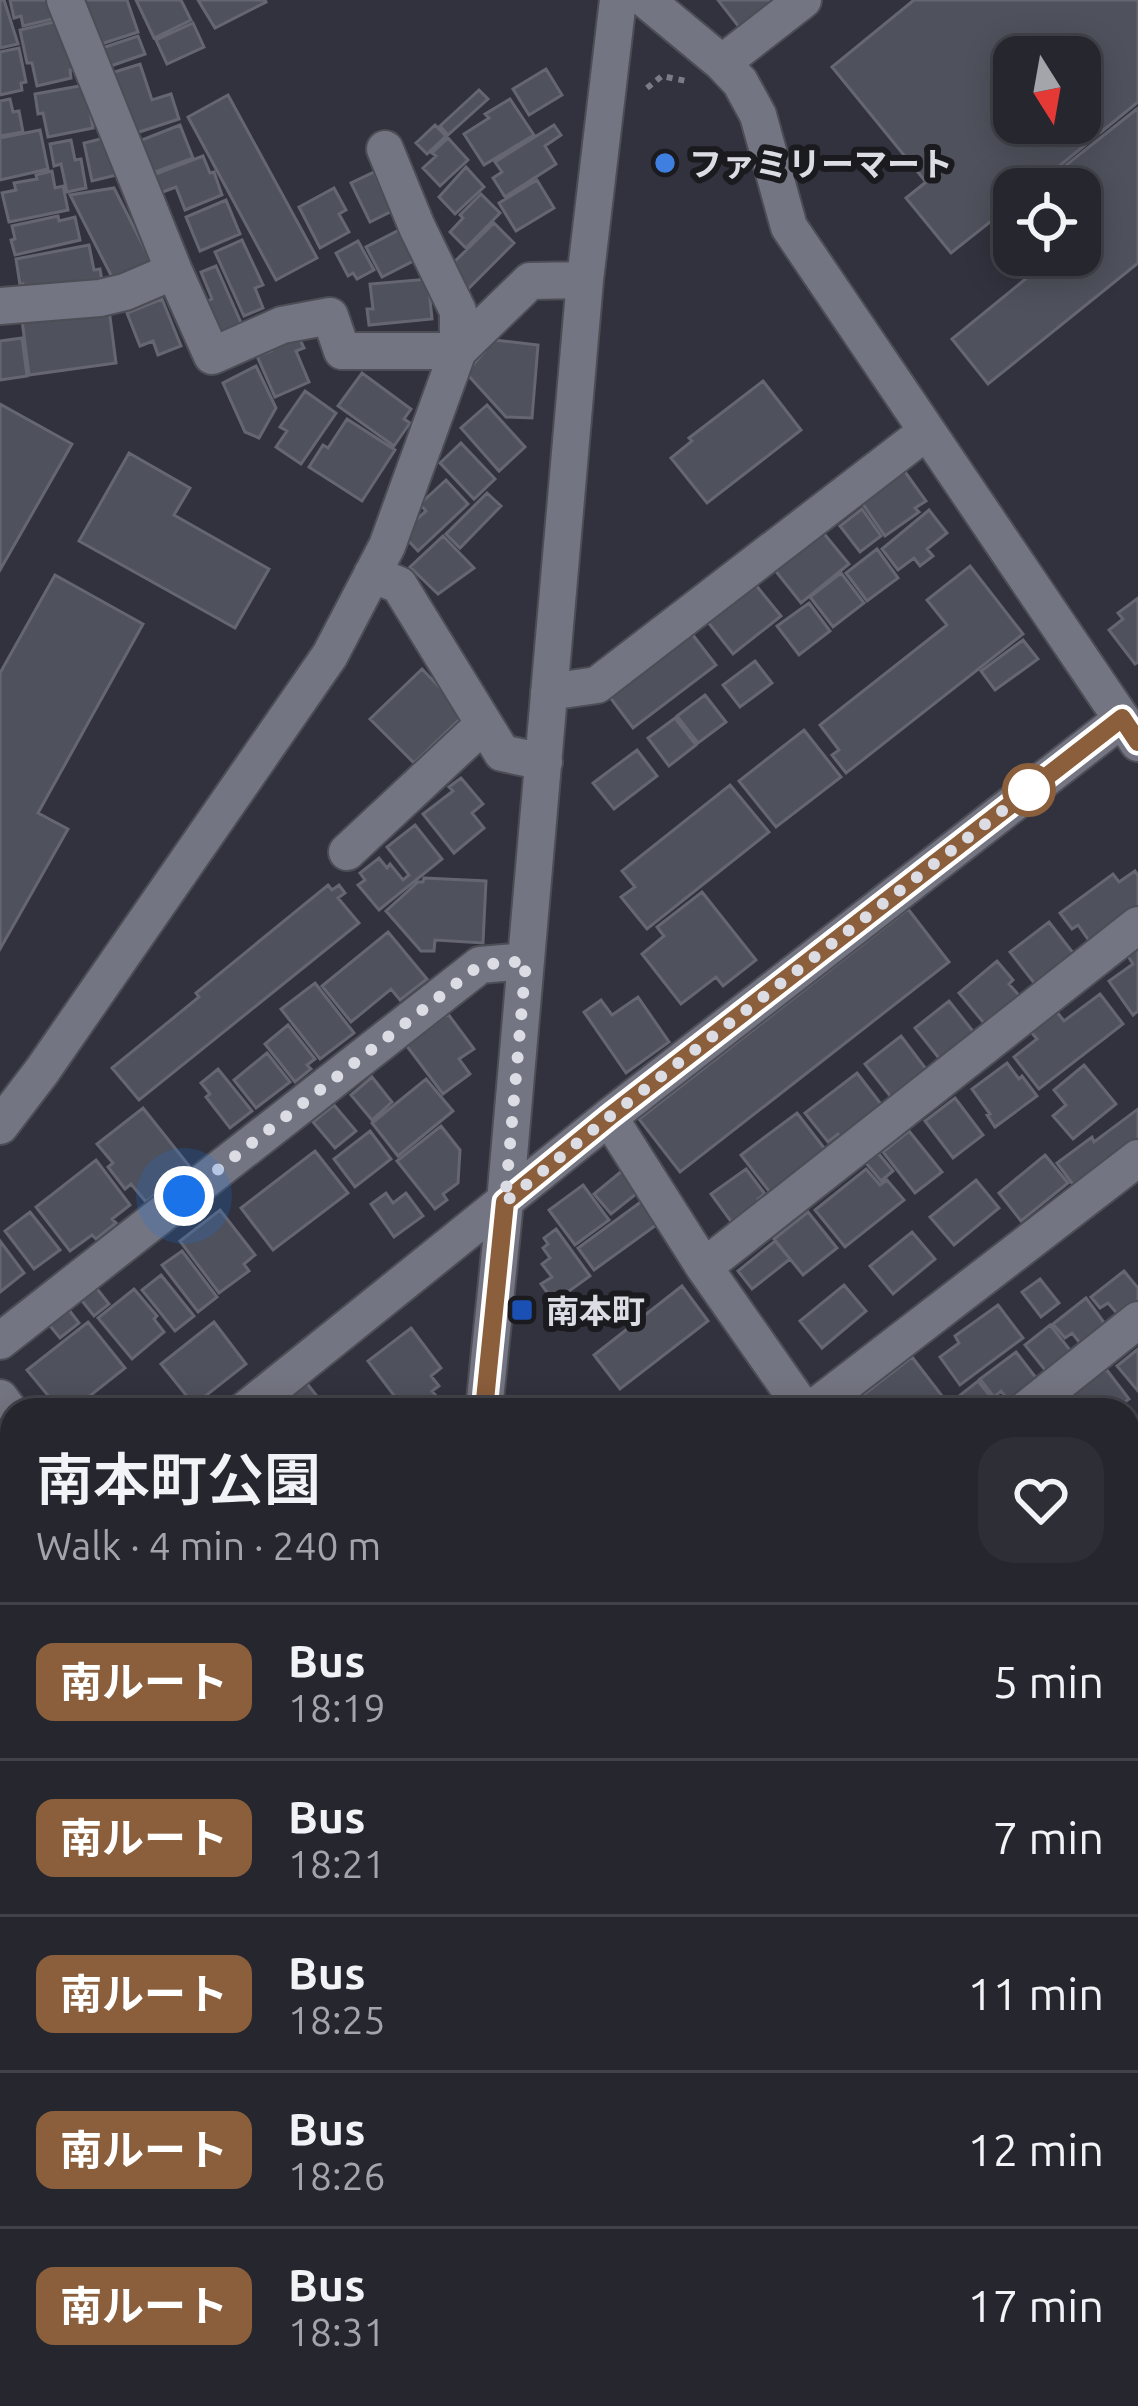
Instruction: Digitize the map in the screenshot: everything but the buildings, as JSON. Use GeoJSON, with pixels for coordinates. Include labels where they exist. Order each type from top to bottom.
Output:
{"type":"FeatureCollection","features":[{"type":"Feature","properties":{"kind":"street"},"geometry":{"type":"LineString","coordinates":[[65,0],[212,356],[282,325],[330,316],[342,351],[458,351],[530,280],[585,280]]}},
{"type":"Feature","properties":{"kind":"street"},"geometry":{"type":"LineString","coordinates":[[485,1398],[585,280],[617,0]]}},
{"type":"Feature","properties":{"kind":"street"},"geometry":{"type":"LineString","coordinates":[[260,1398],[609,1117],[1127,712],[926,432],[789,226],[758,115],[740,82],[713,74],[646,0]]}},
{"type":"Feature","properties":{"kind":"street"},"geometry":{"type":"LineString","coordinates":[[713,74],[803,0]]}},
{"type":"Feature","properties":{"kind":"street"},"geometry":{"type":"LineString","coordinates":[[0,1126],[330,655],[387,546],[458,351],[458,311],[385,148]]}},
{"type":"Feature","properties":{"kind":"street"},"geometry":{"type":"LineString","coordinates":[[0,306],[100,298],[174,271]]}},
{"type":"Feature","properties":{"kind":"street"},"geometry":{"type":"LineString","coordinates":[[549,692],[597,685],[926,432]]}},
{"type":"Feature","properties":{"kind":"street"},"geometry":{"type":"LineString","coordinates":[[372,574],[399,585],[502,753],[544,762]]}},
{"type":"Feature","properties":{"kind":"street"},"geometry":{"type":"LineString","coordinates":[[347,852],[484,724]]}},
{"type":"Feature","properties":{"kind":"street"},"geometry":{"type":"LineString","coordinates":[[704,1267],[1138,925]]}},
{"type":"Feature","properties":{"kind":"street"},"geometry":{"type":"LineString","coordinates":[[0,1341],[480,965],[526,961]]}},
{"type":"Feature","properties":{"kind":"street"},"geometry":{"type":"LineString","coordinates":[[609,1117],[704,1267],[798,1398]]}},
{"type":"Feature","properties":{"kind":"street"},"geometry":{"type":"LineString","coordinates":[[823,1398],[1138,1158]]}},
{"type":"Feature","properties":{"kind":"street"},"geometry":{"type":"LineString","coordinates":[[1040,1398],[1138,1320]]}},
{"type":"Feature","properties":{"kind":"path"},"geometry":{"type":"LineString","coordinates":[[647,88],[662,76],[713,74]]}},
{"type":"Feature","properties":{"kind":"bus line","name":"南ルート"},"geometry":{"type":"LineString","coordinates":[[485,1398],[505,1202],[1122,718],[1138,742]]}},
{"type":"Feature","properties":{"kind":"place","name":"ファミリーマート"},"geometry":{"type":"Point","coordinates":[665,163]}},
{"type":"Feature","properties":{"kind":"place","name":"南本町"},"geometry":{"type":"Point","coordinates":[522,1310]}},
{"type":"Feature","properties":{"kind":"route"},"geometry":{"type":"LineString","coordinates":[[184,1196],[480,965],[526,961],[505,1202],[1029,790]]}}]}
